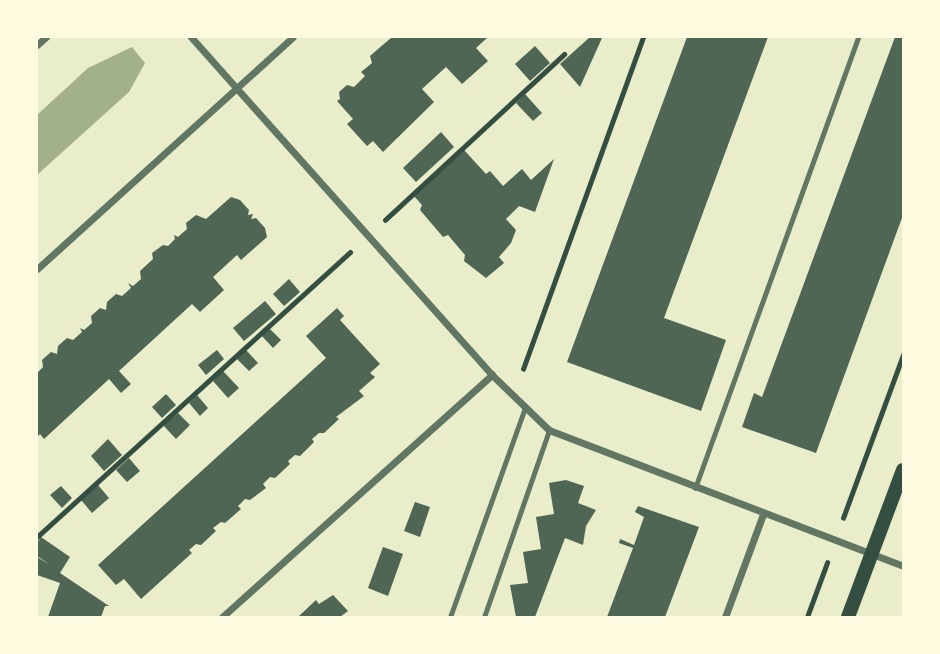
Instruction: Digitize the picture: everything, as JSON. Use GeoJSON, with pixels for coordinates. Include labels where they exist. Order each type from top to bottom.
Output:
{"type":"FeatureCollection","features":[{"type":"Feature","properties":{"kind":"main road"},"geometry":{"type":"LineString","coordinates":[[848,617],[903,470]]}},
{"type":"Feature","properties":{"kind":"street"},"geometry":{"type":"LineString","coordinates":[[37,45],[46,37]]}},
{"type":"Feature","properties":{"kind":"street"},"geometry":{"type":"LineString","coordinates":[[191,37],[367,237],[513,397],[550,430],[903,566]]}},
{"type":"Feature","properties":{"kind":"street"},"geometry":{"type":"LineString","coordinates":[[37,269],[293,37]]}},
{"type":"Feature","properties":{"kind":"street"},"geometry":{"type":"LineString","coordinates":[[222,617],[492,374]]}},
{"type":"Feature","properties":{"kind":"street"},"geometry":{"type":"LineString","coordinates":[[725,617],[763,514]]}},
{"type":"Feature","properties":{"kind":"lane"},"geometry":{"type":"LineString","coordinates":[[695,488],[858,37]]}},
{"type":"Feature","properties":{"kind":"lane"},"geometry":{"type":"LineString","coordinates":[[450,617],[525,408]]}},
{"type":"Feature","properties":{"kind":"lane"},"geometry":{"type":"LineString","coordinates":[[484,617],[550,430]]}},
{"type":"Feature","properties":{"kind":"path"},"geometry":{"type":"LineString","coordinates":[[513,397],[643,37]]}},
{"type":"Feature","properties":{"kind":"path"},"geometry":{"type":"LineString","coordinates":[[37,537],[564,54]]}},
{"type":"Feature","properties":{"kind":"path"},"geometry":{"type":"LineString","coordinates":[[807,617],[903,355]]}},
{"type":"Feature","properties":{"kind":"shaded area"},"geometry":{"type":"Polygon","coordinates":[[[132,47],[145,63],[129,92],[37,175],[37,115],[88,68],[132,47]]]}},
{"type":"Feature","properties":{"kind":"building"},"geometry":{"type":"Polygon","coordinates":[[[392,37],[488,37],[476,48],[488,61],[462,84],[446,67],[422,89],[434,102],[383,152],[373,141],[367,146],[347,124],[353,119],[337,101],[340,99],[339,92],[347,85],[354,87],[365,76],[361,72],[372,63],[370,56],[392,37]]]}},
{"type":"Feature","properties":{"kind":"building"},"geometry":{"type":"Polygon","coordinates":[[[590,37],[602,38],[580,87],[560,64],[590,37]]]}},
{"type":"Feature","properties":{"kind":"building"},"geometry":{"type":"Polygon","coordinates":[[[687,37],[768,37],[664,318],[726,340],[701,411],[567,362],[687,37]]]}},
{"type":"Feature","properties":{"kind":"building"},"geometry":{"type":"Polygon","coordinates":[[[895,37],[903,37],[903,215],[816,453],[742,427],[754,393],[762,397],[895,37]]]}},
{"type":"Feature","properties":{"kind":"building"},"geometry":{"type":"Polygon","coordinates":[[[535,46],[550,63],[530,81],[515,64],[535,46]]]}},
{"type":"Feature","properties":{"kind":"building"},"geometry":{"type":"Polygon","coordinates":[[[525,94],[542,113],[533,121],[516,103],[525,94]]]}},
{"type":"Feature","properties":{"kind":"building"},"geometry":{"type":"Polygon","coordinates":[[[441,132],[454,147],[416,182],[403,168],[441,132]]]}},
{"type":"Feature","properties":{"kind":"building"},"geometry":{"type":"Polygon","coordinates":[[[464,150],[486,174],[490,171],[503,186],[522,169],[531,180],[554,159],[535,212],[519,206],[506,219],[516,230],[511,243],[499,257],[504,263],[486,278],[464,261],[465,255],[448,235],[443,237],[420,210],[422,205],[413,195],[464,150]]]}},
{"type":"Feature","properties":{"kind":"building"},"geometry":{"type":"Polygon","coordinates":[[[231,197],[240,200],[249,210],[248,215],[253,214],[251,219],[256,218],[265,228],[267,237],[241,260],[237,255],[213,277],[224,290],[200,312],[192,304],[119,371],[131,384],[121,393],[109,379],[44,439],[40,434],[37,437],[37,373],[43,367],[42,360],[51,352],[57,354],[58,346],[67,338],[73,340],[82,332],[80,328],[84,330],[92,323],[91,316],[100,308],[106,310],[107,302],[116,294],[122,296],[131,288],[128,283],[133,286],[141,279],[140,271],[153,259],[152,253],[163,245],[168,246],[175,239],[174,235],[178,237],[187,229],[186,223],[196,215],[206,219],[231,197]]]}},
{"type":"Feature","properties":{"kind":"building"},"geometry":{"type":"Polygon","coordinates":[[[289,279],[300,292],[284,306],[273,294],[289,279]]]}},
{"type":"Feature","properties":{"kind":"building"},"geometry":{"type":"Polygon","coordinates":[[[265,301],[276,314],[244,341],[233,328],[265,301]]]}},
{"type":"Feature","properties":{"kind":"building"},"geometry":{"type":"Polygon","coordinates":[[[337,308],[344,316],[340,320],[380,364],[370,373],[375,377],[359,391],[364,396],[336,417],[339,419],[324,433],[319,433],[312,439],[314,442],[300,456],[295,455],[288,461],[290,464],[275,478],[270,477],[263,484],[266,488],[250,500],[245,499],[238,506],[241,509],[225,523],[221,522],[213,528],[216,531],[201,545],[196,544],[189,550],[192,553],[141,599],[124,579],[116,585],[98,565],[326,358],[306,336],[337,308]]]}},
{"type":"Feature","properties":{"kind":"building"},"geometry":{"type":"Polygon","coordinates":[[[269,328],[281,340],[273,348],[261,335],[269,328]]]}},
{"type":"Feature","properties":{"kind":"building"},"geometry":{"type":"Polygon","coordinates":[[[217,350],[224,359],[206,375],[198,365],[217,350]]]}},
{"type":"Feature","properties":{"kind":"building"},"geometry":{"type":"Polygon","coordinates":[[[246,350],[258,363],[249,371],[236,358],[246,350]]]}},
{"type":"Feature","properties":{"kind":"building"},"geometry":{"type":"Polygon","coordinates":[[[223,371],[239,388],[228,398],[213,381],[223,371]]]}},
{"type":"Feature","properties":{"kind":"building"},"geometry":{"type":"Polygon","coordinates":[[[166,394],[176,405],[162,418],[152,407],[166,394]]]}},
{"type":"Feature","properties":{"kind":"building"},"geometry":{"type":"Polygon","coordinates":[[[197,395],[208,408],[200,416],[189,403],[197,395]]]}},
{"type":"Feature","properties":{"kind":"building"},"geometry":{"type":"Polygon","coordinates":[[[178,413],[190,425],[176,439],[163,425],[178,413]]]}},
{"type":"Feature","properties":{"kind":"building"},"geometry":{"type":"Polygon","coordinates":[[[108,439],[122,455],[104,471],[91,456],[108,439]]]}},
{"type":"Feature","properties":{"kind":"building"},"geometry":{"type":"Polygon","coordinates":[[[129,458],[140,471],[127,482],[116,470],[129,458]]]}},
{"type":"Feature","properties":{"kind":"building"},"geometry":{"type":"Polygon","coordinates":[[[566,480],[584,486],[578,503],[596,510],[586,526],[583,545],[565,538],[535,617],[516,617],[510,585],[528,583],[523,552],[541,549],[536,517],[554,514],[549,483],[566,480]]]}},
{"type":"Feature","properties":{"kind":"building"},"geometry":{"type":"Polygon","coordinates":[[[98,485],[109,498],[92,513],[81,500],[98,485]]]}},
{"type":"Feature","properties":{"kind":"building"},"geometry":{"type":"Polygon","coordinates":[[[61,486],[72,498],[62,508],[50,495],[61,486]]]}},
{"type":"Feature","properties":{"kind":"building"},"geometry":{"type":"Polygon","coordinates":[[[415,502],[430,507],[420,537],[404,531],[415,502]]]}},
{"type":"Feature","properties":{"kind":"building"},"geometry":{"type":"Polygon","coordinates":[[[638,506],[699,527],[665,617],[607,617],[633,548],[619,543],[620,539],[634,545],[644,517],[635,512],[638,506]]]}},
{"type":"Feature","properties":{"kind":"building"},"geometry":{"type":"Polygon","coordinates":[[[41,537],[70,557],[60,573],[109,606],[105,606],[101,617],[48,617],[60,583],[37,575],[37,557],[50,565],[37,556],[37,543],[41,537]]]}},
{"type":"Feature","properties":{"kind":"building"},"geometry":{"type":"Polygon","coordinates":[[[383,547],[403,554],[388,596],[368,588],[383,547]]]}},
{"type":"Feature","properties":{"kind":"building"},"geometry":{"type":"Polygon","coordinates":[[[333,595],[348,611],[340,617],[298,617],[316,600],[319,604],[333,595]]]}}]}
